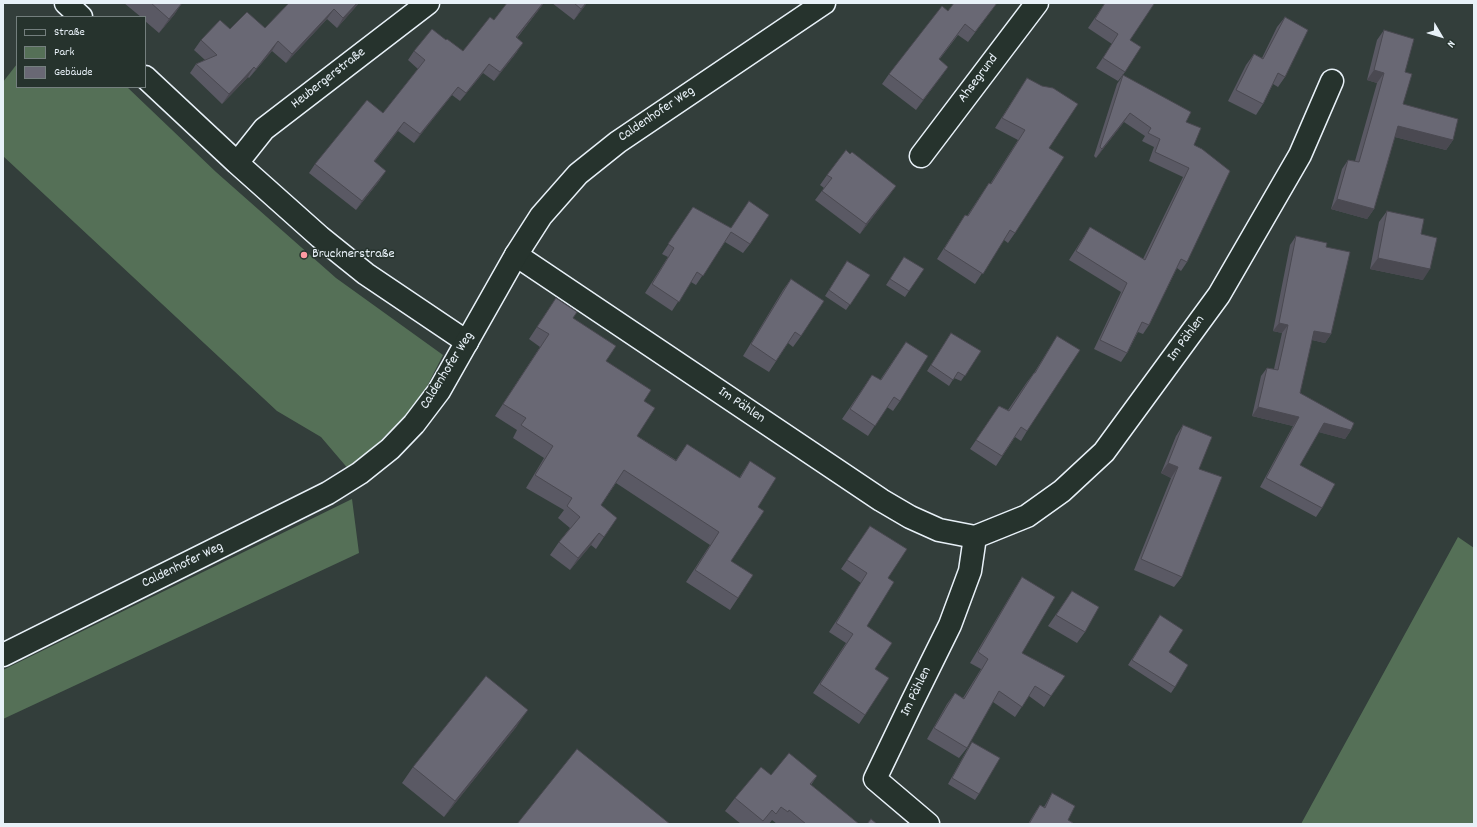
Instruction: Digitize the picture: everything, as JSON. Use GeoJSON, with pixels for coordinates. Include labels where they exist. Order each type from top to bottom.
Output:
{"type":"FeatureCollection","features":[{"type":"Feature","properties":{"kind":"street"},"geometry":{"type":"LineString","coordinates":[[66,3],[80,16]]}},
{"type":"Feature","properties":{"kind":"street","name":"Heubergerstraße"},"geometry":{"type":"LineString","coordinates":[[237,163],[264,129],[428,3]]}},
{"type":"Feature","properties":{"kind":"street","name":"Caldenhofer Weg"},"geometry":{"type":"LineString","coordinates":[[3,655],[328,493],[360,473],[390,449],[414,424],[439,391],[516,255],[541,216],[578,174],[618,142],[824,3]]}},
{"type":"Feature","properties":{"kind":"street","name":"Ahsegrund"},"geometry":{"type":"LineString","coordinates":[[921,156],[1037,3]]}},
{"type":"Feature","properties":{"kind":"street"},"geometry":{"type":"LineString","coordinates":[[146,78],[237,163],[320,237],[366,274],[467,342]]}},
{"type":"Feature","properties":{"kind":"street","name":"Im Pählen"},"geometry":{"type":"LineString","coordinates":[[516,255],[881,500],[910,517],[939,530],[975,537],[1027,516],[1062,491],[1104,452],[1219,295],[1300,155],[1332,81]]}},
{"type":"Feature","properties":{"kind":"street","name":"Im Pählen"},"geometry":{"type":"LineString","coordinates":[[928,824],[875,780],[950,625],[970,571],[975,537]]}},
{"type":"Feature","properties":{"kind":"green space"},"geometry":{"type":"Polygon","coordinates":[[[16,65],[16,88],[128,88],[216,172],[336,278],[443,355],[419,402],[350,471],[321,437],[277,411],[3,156],[3,82],[16,65]]]}},
{"type":"Feature","properties":{"kind":"green space"},"geometry":{"type":"Polygon","coordinates":[[[352,499],[359,553],[3,719],[3,670],[352,499]]]}},
{"type":"Feature","properties":{"kind":"green space"},"geometry":{"type":"Polygon","coordinates":[[[1458,537],[1474,548],[1474,824],[1301,824],[1458,537]]]}},
{"type":"Feature","properties":{"kind":"building"},"geometry":{"type":"Polygon","coordinates":[[[151,3],[182,3],[169,19],[151,3]]]}},
{"type":"Feature","properties":{"kind":"building"},"geometry":{"type":"Polygon","coordinates":[[[289,3],[357,3],[343,18],[334,9],[292,54],[278,41],[256,69],[254,67],[229,94],[196,64],[217,55],[201,40],[220,20],[230,29],[247,12],[265,28],[289,3]]]}},
{"type":"Feature","properties":{"kind":"building"},"geometry":{"type":"Polygon","coordinates":[[[507,3],[543,3],[516,37],[523,43],[500,72],[489,64],[466,93],[458,87],[420,134],[404,122],[374,161],[386,171],[362,201],[315,164],[367,100],[383,113],[425,60],[414,51],[432,29],[463,51],[490,17],[494,20],[507,3]]]}},
{"type":"Feature","properties":{"kind":"building"},"geometry":{"type":"Polygon","coordinates":[[[574,3],[586,3],[581,9],[574,3]]]}},
{"type":"Feature","properties":{"kind":"building"},"geometry":{"type":"Polygon","coordinates":[[[954,3],[997,3],[975,32],[965,24],[939,59],[948,67],[923,100],[889,74],[942,6],[948,11],[954,3]]]}},
{"type":"Feature","properties":{"kind":"building"},"geometry":{"type":"Polygon","coordinates":[[[1105,3],[1154,4],[1130,40],[1141,47],[1125,72],[1103,58],[1118,34],[1095,19],[1105,3]]]}},
{"type":"Feature","properties":{"kind":"building"},"geometry":{"type":"Polygon","coordinates":[[[1285,17],[1308,30],[1285,77],[1278,73],[1263,104],[1236,90],[1254,54],[1263,59],[1285,17]]]}},
{"type":"Feature","properties":{"kind":"building"},"geometry":{"type":"Polygon","coordinates":[[[1384,30],[1414,39],[1405,72],[1412,74],[1403,104],[1458,119],[1453,140],[1398,126],[1374,209],[1337,199],[1348,160],[1359,162],[1375,106],[1384,73],[1374,70],[1384,30]]]}},
{"type":"Feature","properties":{"kind":"building"},"geometry":{"type":"Polygon","coordinates":[[[1123,75],[1191,112],[1186,122],[1201,128],[1194,145],[1202,149],[1230,171],[1187,262],[1181,259],[1149,325],[1142,322],[1127,353],[1100,340],[1127,283],[1076,251],[1090,227],[1145,260],[1189,168],[1155,152],[1160,139],[1148,133],[1151,128],[1130,113],[1102,149],[1100,147],[1123,75]]]}},
{"type":"Feature","properties":{"kind":"building"},"geometry":{"type":"Polygon","coordinates":[[[1027,78],[1042,86],[1053,88],[1078,104],[1049,148],[1064,157],[1015,233],[1010,230],[983,274],[944,249],[965,215],[968,216],[989,183],[991,184],[1025,130],[1002,118],[1027,78]]]}},
{"type":"Feature","properties":{"kind":"building"},"geometry":{"type":"Polygon","coordinates":[[[846,150],[850,154],[852,152],[896,186],[866,224],[822,191],[832,178],[827,175],[846,150]]]}},
{"type":"Feature","properties":{"kind":"building"},"geometry":{"type":"Polygon","coordinates":[[[749,201],[769,215],[750,244],[731,232],[703,276],[697,272],[679,302],[652,284],[674,248],[668,244],[693,207],[731,228],[749,201]]]}},
{"type":"Feature","properties":{"kind":"building"},"geometry":{"type":"Polygon","coordinates":[[[1387,211],[1424,219],[1421,234],[1437,238],[1430,269],[1378,258],[1387,211]]]}},
{"type":"Feature","properties":{"kind":"building"},"geometry":{"type":"Polygon","coordinates":[[[1296,236],[1327,243],[1326,247],[1350,252],[1331,334],[1314,331],[1300,393],[1354,423],[1351,430],[1324,423],[1300,465],[1335,484],[1322,508],[1266,478],[1299,417],[1258,407],[1267,368],[1278,370],[1288,325],[1279,323],[1296,236]]]}},
{"type":"Feature","properties":{"kind":"building"},"geometry":{"type":"Polygon","coordinates":[[[904,257],[924,269],[909,291],[890,279],[904,257]]]}},
{"type":"Feature","properties":{"kind":"building"},"geometry":{"type":"Polygon","coordinates":[[[847,261],[870,275],[850,305],[829,290],[847,261]]]}},
{"type":"Feature","properties":{"kind":"building"},"geometry":{"type":"Polygon","coordinates":[[[791,279],[824,301],[801,336],[795,332],[776,361],[751,344],[791,279]]]}},
{"type":"Feature","properties":{"kind":"building"},"geometry":{"type":"Polygon","coordinates":[[[556,298],[577,312],[573,318],[616,346],[606,361],[651,390],[644,401],[655,408],[637,436],[676,461],[687,444],[740,478],[750,461],[776,478],[758,507],[764,511],[731,561],[753,575],[738,598],[695,570],[719,532],[624,470],[601,505],[617,518],[604,537],[599,533],[578,558],[559,542],[580,517],[567,506],[572,498],[535,475],[553,446],[521,425],[526,418],[503,404],[549,334],[537,327],[556,298]]]}},
{"type":"Feature","properties":{"kind":"building"},"geometry":{"type":"Polygon","coordinates":[[[951,333],[981,351],[965,376],[958,372],[953,380],[931,365],[951,333]]]}},
{"type":"Feature","properties":{"kind":"building"},"geometry":{"type":"Polygon","coordinates":[[[1057,336],[1080,350],[1027,431],[1021,427],[1002,456],[976,440],[999,406],[1009,411],[1035,373],[1057,336]]]}},
{"type":"Feature","properties":{"kind":"building"},"geometry":{"type":"Polygon","coordinates":[[[906,342],[928,356],[900,401],[894,397],[875,426],[850,409],[872,375],[881,380],[906,342]]]}},
{"type":"Feature","properties":{"kind":"building"},"geometry":{"type":"Polygon","coordinates":[[[1183,425],[1212,437],[1199,469],[1222,477],[1182,577],[1141,559],[1178,467],[1168,463],[1183,425]]]}},
{"type":"Feature","properties":{"kind":"building"},"geometry":{"type":"Polygon","coordinates":[[[870,526],[907,549],[888,578],[894,582],[867,626],[892,643],[875,669],[889,678],[865,715],[820,684],[853,634],[836,623],[867,573],[847,560],[870,526]]]}},
{"type":"Feature","properties":{"kind":"building"},"geometry":{"type":"Polygon","coordinates":[[[1022,577],[1055,597],[1022,653],[1065,676],[1051,696],[1035,686],[1022,707],[999,691],[967,748],[934,728],[955,693],[964,699],[988,659],[978,652],[1022,577]]]}},
{"type":"Feature","properties":{"kind":"building"},"geometry":{"type":"Polygon","coordinates":[[[1072,591],[1099,607],[1085,632],[1056,615],[1072,591]]]}},
{"type":"Feature","properties":{"kind":"building"},"geometry":{"type":"Polygon","coordinates":[[[1160,615],[1183,630],[1169,652],[1188,665],[1175,687],[1132,660],[1160,615]]]}},
{"type":"Feature","properties":{"kind":"building"},"geometry":{"type":"Polygon","coordinates":[[[486,676],[528,710],[455,801],[413,767],[486,676]]]}},
{"type":"Feature","properties":{"kind":"building"},"geometry":{"type":"Polygon","coordinates":[[[972,742],[1000,758],[979,794],[952,778],[972,742]]]}},
{"type":"Feature","properties":{"kind":"building"},"geometry":{"type":"Polygon","coordinates":[[[577,749],[670,824],[517,824],[577,749]]]}},
{"type":"Feature","properties":{"kind":"building"},"geometry":{"type":"Polygon","coordinates":[[[789,753],[817,776],[810,784],[859,824],[806,824],[789,810],[788,812],[781,807],[776,814],[772,810],[763,821],[735,798],[761,767],[771,775],[789,753]]]}},
{"type":"Feature","properties":{"kind":"building"},"geometry":{"type":"Polygon","coordinates":[[[1052,793],[1075,806],[1068,820],[1073,823],[1029,824],[1040,805],[1045,808],[1052,793]]]}},
{"type":"Feature","properties":{"kind":"building"},"geometry":{"type":"Polygon","coordinates":[[[871,819],[877,824],[867,824],[871,819]]]}},
{"type":"Feature","properties":{"kind":"place","name":"Brucknerstraße"},"geometry":{"type":"Point","coordinates":[304,255]}}]}
